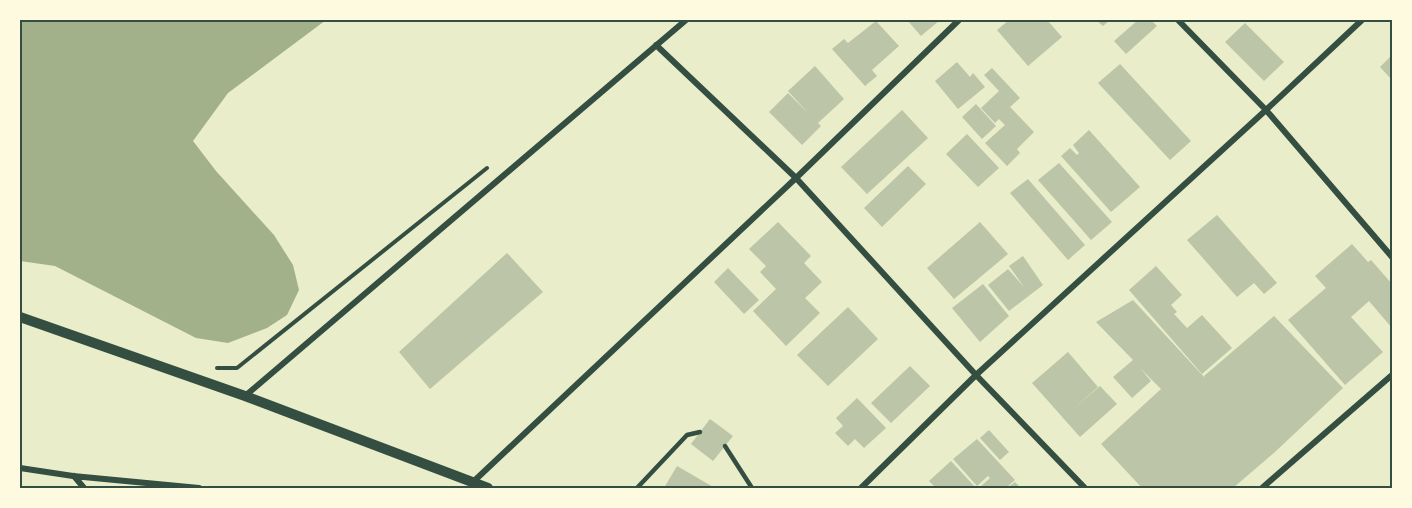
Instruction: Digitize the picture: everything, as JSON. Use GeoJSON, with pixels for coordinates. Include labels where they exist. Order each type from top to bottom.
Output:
{"type":"FeatureCollection","features":[{"type":"Feature","properties":{"kind":"street"},"geometry":{"type":"LineString","coordinates":[[245,396],[686,20]]}},
{"type":"Feature","properties":{"kind":"street"},"geometry":{"type":"LineString","coordinates":[[472,483],[796,178],[959,20]]}},
{"type":"Feature","properties":{"kind":"street"},"geometry":{"type":"LineString","coordinates":[[1178,20],[1266,111],[1392,257]]}},
{"type":"Feature","properties":{"kind":"street"},"geometry":{"type":"LineString","coordinates":[[861,489],[976,375],[1266,111],[1362,20]]}},
{"type":"Feature","properties":{"kind":"street"},"geometry":{"type":"LineString","coordinates":[[656,45],[796,178],[1084,489]]}},
{"type":"Feature","properties":{"kind":"street"},"geometry":{"type":"LineString","coordinates":[[20,317],[245,396],[488,489]]}},
{"type":"Feature","properties":{"kind":"street"},"geometry":{"type":"LineString","coordinates":[[1262,489],[1392,375]]}},
{"type":"Feature","properties":{"kind":"street"},"geometry":{"type":"LineString","coordinates":[[20,468],[198,489]]}},
{"type":"Feature","properties":{"kind":"street"},"geometry":{"type":"LineString","coordinates":[[73,476],[84,489]]}},
{"type":"Feature","properties":{"kind":"lane"},"geometry":{"type":"LineString","coordinates":[[637,489],[687,435],[700,432]]}},
{"type":"Feature","properties":{"kind":"lane"},"geometry":{"type":"LineString","coordinates":[[725,446],[752,489]]}},
{"type":"Feature","properties":{"kind":"path"},"geometry":{"type":"LineString","coordinates":[[210,368],[237,368],[488,168]]}},
{"type":"Feature","properties":{"kind":"shaded area"},"geometry":{"type":"Polygon","coordinates":[[[20,20],[326,20],[228,93],[193,141],[216,171],[274,235],[293,265],[299,290],[287,315],[267,328],[228,343],[196,338],[55,266],[20,261],[20,20]]]}},
{"type":"Feature","properties":{"kind":"building"},"geometry":{"type":"Polygon","coordinates":[[[907,20],[940,20],[921,36],[907,20]]]}},
{"type":"Feature","properties":{"kind":"building"},"geometry":{"type":"Polygon","coordinates":[[[1009,20],[1047,20],[1062,37],[1028,66],[997,30],[1009,20]]]}},
{"type":"Feature","properties":{"kind":"building"},"geometry":{"type":"Polygon","coordinates":[[[1096,20],[1110,20],[1103,26],[1096,20]]]}},
{"type":"Feature","properties":{"kind":"building"},"geometry":{"type":"Polygon","coordinates":[[[1138,20],[1151,20],[1157,26],[1126,54],[1114,41],[1138,20]]]}},
{"type":"Feature","properties":{"kind":"building"},"geometry":{"type":"Polygon","coordinates":[[[876,21],[899,46],[872,70],[877,76],[865,86],[832,49],[844,39],[848,43],[876,21]]]}},
{"type":"Feature","properties":{"kind":"building"},"geometry":{"type":"Polygon","coordinates":[[[1245,23],[1284,62],[1264,81],[1225,42],[1245,23]]]}},
{"type":"Feature","properties":{"kind":"building"},"geometry":{"type":"Polygon","coordinates":[[[1392,55],[1392,80],[1380,67],[1392,55]]]}},
{"type":"Feature","properties":{"kind":"building"},"geometry":{"type":"Polygon","coordinates":[[[957,62],[970,77],[973,73],[985,87],[958,109],[935,81],[957,62]]]}},
{"type":"Feature","properties":{"kind":"building"},"geometry":{"type":"Polygon","coordinates":[[[1120,64],[1191,141],[1170,160],[1098,83],[1120,64]]]}},
{"type":"Feature","properties":{"kind":"building"},"geometry":{"type":"Polygon","coordinates":[[[815,66],[844,99],[818,123],[821,126],[802,145],[769,112],[788,93],[808,113],[788,91],[815,66]]]}},
{"type":"Feature","properties":{"kind":"building"},"geometry":{"type":"Polygon","coordinates":[[[992,68],[1020,98],[1010,107],[1034,132],[1017,149],[1020,153],[1007,166],[985,143],[1005,125],[999,119],[995,123],[981,108],[999,91],[984,75],[992,68]]]}},
{"type":"Feature","properties":{"kind":"building"},"geometry":{"type":"Polygon","coordinates":[[[976,104],[996,126],[982,139],[962,117],[976,104]]]}},
{"type":"Feature","properties":{"kind":"building"},"geometry":{"type":"Polygon","coordinates":[[[902,110],[928,138],[867,194],[841,167],[902,110]]]}},
{"type":"Feature","properties":{"kind":"building"},"geometry":{"type":"Polygon","coordinates":[[[1089,130],[1140,187],[1111,212],[1061,156],[1070,148],[1077,155],[1079,153],[1073,145],[1089,130]]]}},
{"type":"Feature","properties":{"kind":"building"},"geometry":{"type":"Polygon","coordinates":[[[967,134],[999,168],[978,187],[946,154],[967,134]]]}},
{"type":"Feature","properties":{"kind":"building"},"geometry":{"type":"Polygon","coordinates":[[[1059,163],[1112,222],[1091,240],[1038,180],[1059,163]]]}},
{"type":"Feature","properties":{"kind":"building"},"geometry":{"type":"Polygon","coordinates":[[[908,166],[926,184],[882,227],[864,208],[908,166]]]}},
{"type":"Feature","properties":{"kind":"building"},"geometry":{"type":"Polygon","coordinates":[[[1028,179],[1085,245],[1068,260],[1010,193],[1028,179]]]}},
{"type":"Feature","properties":{"kind":"building"},"geometry":{"type":"Polygon","coordinates":[[[1217,215],[1277,283],[1264,294],[1254,283],[1237,297],[1187,240],[1217,215]]]}},
{"type":"Feature","properties":{"kind":"building"},"geometry":{"type":"Polygon","coordinates":[[[778,222],[811,256],[804,263],[822,282],[805,298],[820,313],[786,346],[753,311],[776,289],[760,272],[766,266],[749,249],[778,222]]]}},
{"type":"Feature","properties":{"kind":"building"},"geometry":{"type":"Polygon","coordinates":[[[980,222],[1008,254],[954,299],[927,268],[980,222]]]}},
{"type":"Feature","properties":{"kind":"building"},"geometry":{"type":"Polygon","coordinates":[[[1352,244],[1368,262],[1371,260],[1392,284],[1392,328],[1369,301],[1351,317],[1383,352],[1345,385],[1288,320],[1326,288],[1315,276],[1352,244]]]}},
{"type":"Feature","properties":{"kind":"building"},"geometry":{"type":"Polygon","coordinates":[[[507,253],[543,292],[430,389],[399,352],[507,253]]]}},
{"type":"Feature","properties":{"kind":"building"},"geometry":{"type":"Polygon","coordinates":[[[1023,256],[1043,285],[1009,311],[988,285],[1008,269],[1024,287],[1009,266],[1023,256]]]}},
{"type":"Feature","properties":{"kind":"building"},"geometry":{"type":"Polygon","coordinates":[[[1156,266],[1182,295],[1171,305],[1177,312],[1174,314],[1187,328],[1202,315],[1232,348],[1202,374],[1129,290],[1156,266]]]}},
{"type":"Feature","properties":{"kind":"building"},"geometry":{"type":"Polygon","coordinates":[[[728,268],[759,300],[744,314],[714,282],[728,268]]]}},
{"type":"Feature","properties":{"kind":"building"},"geometry":{"type":"Polygon","coordinates":[[[983,284],[1009,316],[980,342],[952,308],[983,284]]]}},
{"type":"Feature","properties":{"kind":"building"},"geometry":{"type":"Polygon","coordinates":[[[1133,300],[1205,378],[1204,376],[1274,316],[1343,388],[1233,488],[1142,488],[1101,444],[1161,389],[1140,368],[1151,381],[1132,398],[1113,377],[1133,360],[1096,322],[1133,300]]]}},
{"type":"Feature","properties":{"kind":"building"},"geometry":{"type":"Polygon","coordinates":[[[848,307],[878,339],[828,386],[797,355],[848,307]]]}},
{"type":"Feature","properties":{"kind":"building"},"geometry":{"type":"Polygon","coordinates":[[[1068,352],[1098,387],[1072,410],[1100,386],[1117,404],[1080,437],[1032,383],[1068,352]]]}},
{"type":"Feature","properties":{"kind":"building"},"geometry":{"type":"Polygon","coordinates":[[[910,366],[930,386],[891,423],[871,403],[910,366]]]}},
{"type":"Feature","properties":{"kind":"building"},"geometry":{"type":"Polygon","coordinates":[[[857,398],[886,428],[864,448],[855,439],[848,446],[835,433],[843,426],[836,418],[857,398]]]}},
{"type":"Feature","properties":{"kind":"building"},"geometry":{"type":"Polygon","coordinates":[[[710,419],[733,436],[713,461],[691,444],[710,419]]]}},
{"type":"Feature","properties":{"kind":"building"},"geometry":{"type":"Polygon","coordinates":[[[989,430],[1009,452],[1000,460],[980,438],[989,430]]]}},
{"type":"Feature","properties":{"kind":"building"},"geometry":{"type":"Polygon","coordinates":[[[977,439],[1015,480],[1006,488],[979,488],[990,478],[988,476],[977,486],[953,459],[977,439]]]}},
{"type":"Feature","properties":{"kind":"building"},"geometry":{"type":"Polygon","coordinates":[[[951,461],[976,488],[936,488],[929,481],[951,461]]]}},
{"type":"Feature","properties":{"kind":"building"},"geometry":{"type":"Polygon","coordinates":[[[677,466],[715,488],[664,488],[677,466]]]}},
{"type":"Feature","properties":{"kind":"building"},"geometry":{"type":"Polygon","coordinates":[[[1015,482],[1021,488],[1007,488],[1015,482]]]}}]}
